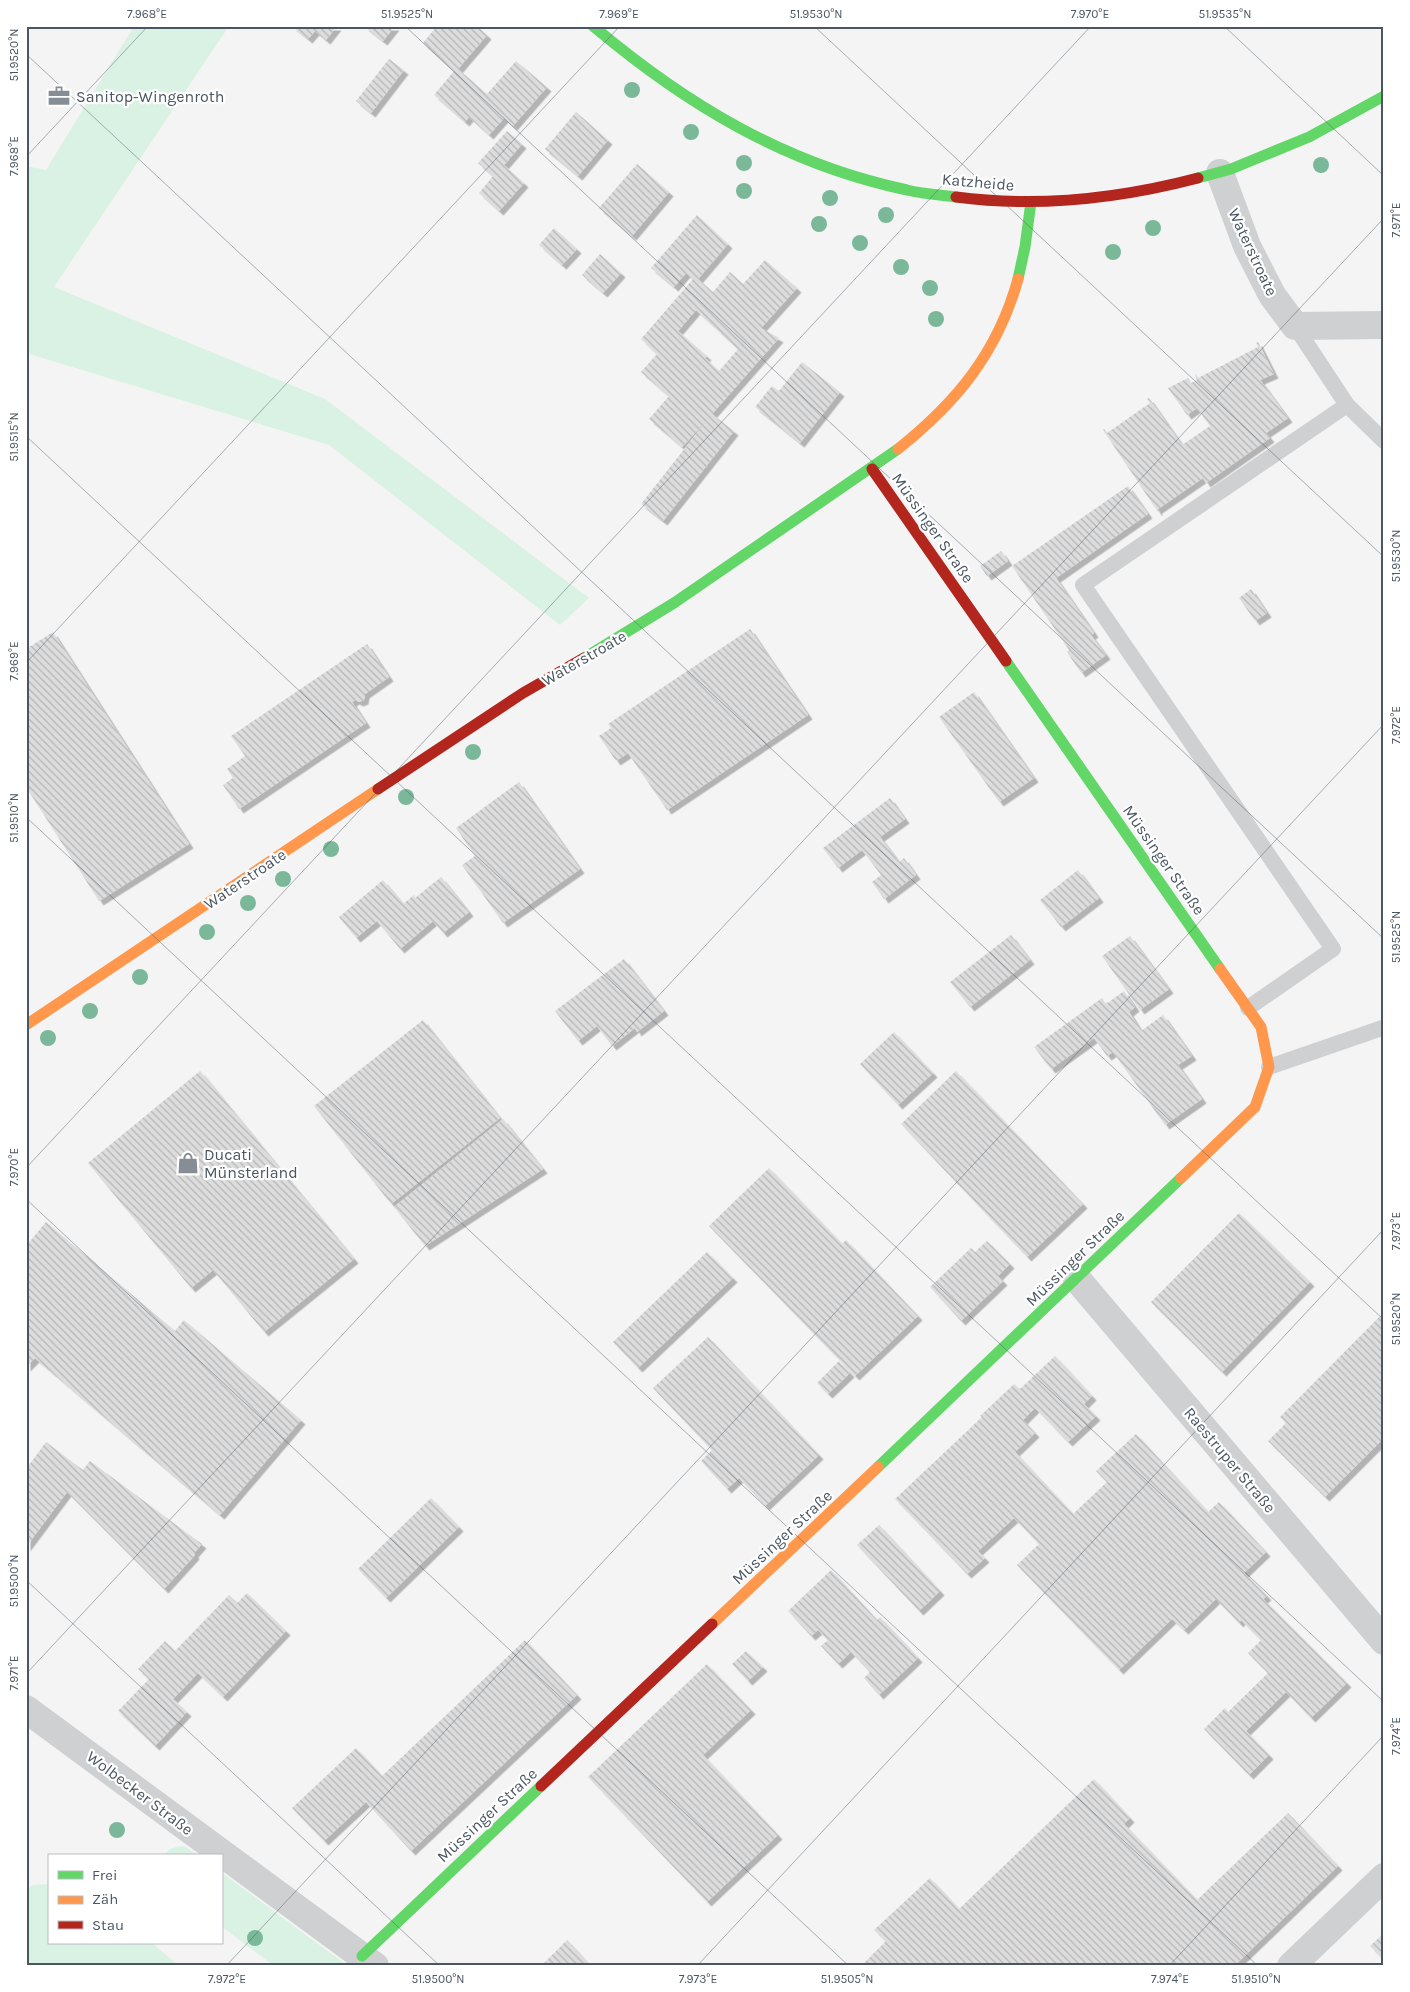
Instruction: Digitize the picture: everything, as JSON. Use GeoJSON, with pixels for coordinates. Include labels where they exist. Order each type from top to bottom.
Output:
{"type":"FeatureCollection","features":[{"type":"Feature","properties":{"kind":"street","name":"Katzheide"},"geometry":{"type":"LineString","coordinates":[[593,26],[643,69],[695,104],[749,134],[802,159],[852,176],[914,192],[966,200],[1079,201],[1163,189],[1220,173],[1308,138],[1333,126],[1384,96]]}},
{"type":"Feature","properties":{"kind":"street","name":"Waterstroate"},"geometry":{"type":"LineString","coordinates":[[1220,173],[1246,246],[1272,296],[1295,326]]}},
{"type":"Feature","properties":{"kind":"street","name":"Waterstroate"},"geometry":{"type":"LineString","coordinates":[[26,1025],[490,714],[542,681],[631,631],[872,469],[916,436],[936,418],[966,385],[994,342],[1009,311],[1020,274],[1029,230],[1031,202]]}},
{"type":"Feature","properties":{"kind":"street"},"geometry":{"type":"LineString","coordinates":[[1295,326],[1384,325]]}},
{"type":"Feature","properties":{"kind":"street","name":"Müssinger Straße"},"geometry":{"type":"LineString","coordinates":[[368,1961],[1255,1107],[1269,1067],[1261,1027],[872,469]]}},
{"type":"Feature","properties":{"kind":"street","name":"Raestruper Straße"},"geometry":{"type":"LineString","coordinates":[[1077,1279],[1384,1641]]}},
{"type":"Feature","properties":{"kind":"street","name":"Wolbecker Straße"},"geometry":{"type":"LineString","coordinates":[[26,1709],[368,1961]]}},
{"type":"Feature","properties":{"kind":"street"},"geometry":{"type":"LineString","coordinates":[[1291,1966],[1384,1876]]}},
{"type":"Feature","properties":{"kind":"lane"},"geometry":{"type":"LineString","coordinates":[[1295,326],[1347,405],[1384,441]]}},
{"type":"Feature","properties":{"kind":"lane"},"geometry":{"type":"LineString","coordinates":[[1248,1008],[1333,949],[1082,585],[1347,405]]}},
{"type":"Feature","properties":{"kind":"lane"},"geometry":{"type":"LineString","coordinates":[[1269,1067],[1382,1028],[1384,1030]]}},
{"type":"Feature","properties":{"kind":"green space"},"geometry":{"type":"Polygon","coordinates":[[[134,26],[229,26],[54,287],[325,399],[589,598],[560,625],[329,445],[26,353],[26,166],[46,170],[134,26]]]}},
{"type":"Feature","properties":{"kind":"green space"},"geometry":{"type":"Polygon","coordinates":[[[184,1846],[196,1854],[166,1854],[172,1848],[184,1846]]]}},
{"type":"Feature","properties":{"kind":"green space"},"geometry":{"type":"Polygon","coordinates":[[[222,1873],[348,1966],[274,1966],[222,1927],[222,1873]]]}},
{"type":"Feature","properties":{"kind":"green space"},"geometry":{"type":"Polygon","coordinates":[[[48,1884],[48,1944],[153,1944],[179,1966],[26,1966],[26,1891],[32,1885],[48,1884]]]}},
{"type":"Feature","properties":{"kind":"building"},"geometry":{"type":"Polygon","coordinates":[[[292,26],[337,26],[326,40],[315,31],[308,39],[292,26]]]}},
{"type":"Feature","properties":{"kind":"building"},"geometry":{"type":"Polygon","coordinates":[[[364,26],[395,26],[383,41],[364,26]]]}},
{"type":"Feature","properties":{"kind":"building"},"geometry":{"type":"Polygon","coordinates":[[[437,26],[477,26],[487,35],[458,69],[487,94],[516,61],[547,87],[513,126],[504,118],[489,135],[469,117],[465,122],[434,95],[454,71],[423,43],[437,26]]]}},
{"type":"Feature","properties":{"kind":"building"},"geometry":{"type":"Polygon","coordinates":[[[389,59],[404,70],[371,113],[356,101],[389,59]]]}},
{"type":"Feature","properties":{"kind":"building"},"geometry":{"type":"Polygon","coordinates":[[[576,112],[608,140],[578,176],[545,149],[576,112]]]}},
{"type":"Feature","properties":{"kind":"building"},"geometry":{"type":"Polygon","coordinates":[[[507,131],[522,144],[504,165],[524,183],[499,211],[479,193],[493,176],[478,163],[507,131]]]}},
{"type":"Feature","properties":{"kind":"building"},"geometry":{"type":"Polygon","coordinates":[[[637,164],[669,192],[632,236],[599,208],[637,164]]]}},
{"type":"Feature","properties":{"kind":"building"},"geometry":{"type":"Polygon","coordinates":[[[697,215],[728,244],[698,279],[713,292],[730,272],[743,284],[765,260],[797,288],[761,328],[779,338],[712,414],[734,431],[663,521],[641,504],[707,420],[682,447],[649,419],[669,396],[641,372],[657,354],[641,339],[693,279],[686,273],[674,287],[651,268],[697,215]],[[696,310],[678,331],[707,356],[705,358],[719,371],[738,349],[696,310]]]}},
{"type":"Feature","properties":{"kind":"building"},"geometry":{"type":"Polygon","coordinates":[[[554,228],[577,249],[562,265],[539,245],[554,228]]]}},
{"type":"Feature","properties":{"kind":"building"},"geometry":{"type":"Polygon","coordinates":[[[600,254],[621,273],[603,293],[582,275],[600,254]]]}},
{"type":"Feature","properties":{"kind":"building"},"geometry":{"type":"Polygon","coordinates":[[[1258,342],[1274,374],[1260,380],[1288,418],[1266,433],[1270,438],[1206,483],[1203,478],[1158,509],[1158,512],[1103,430],[1107,433],[1150,403],[1147,399],[1149,398],[1182,445],[1210,426],[1197,408],[1187,415],[1168,388],[1188,378],[1191,383],[1197,380],[1196,374],[1198,378],[1258,347],[1256,343],[1258,342]]]}},
{"type":"Feature","properties":{"kind":"building"},"geometry":{"type":"Polygon","coordinates":[[[802,362],[840,392],[800,443],[755,407],[772,386],[779,391],[802,362]]]}},
{"type":"Feature","properties":{"kind":"building"},"geometry":{"type":"Polygon","coordinates":[[[1128,486],[1148,514],[1056,578],[1094,633],[1091,635],[1106,655],[1081,673],[1067,652],[1069,650],[1012,566],[1128,486]]]}},
{"type":"Feature","properties":{"kind":"building"},"geometry":{"type":"Polygon","coordinates":[[[1001,551],[1008,561],[987,576],[980,566],[1001,551]]]}},
{"type":"Feature","properties":{"kind":"building"},"geometry":{"type":"Polygon","coordinates":[[[1251,589],[1267,613],[1255,621],[1239,598],[1251,589]]]}},
{"type":"Feature","properties":{"kind":"building"},"geometry":{"type":"Polygon","coordinates":[[[750,629],[808,715],[667,810],[628,753],[616,761],[599,736],[611,728],[608,724],[750,629]]]}},
{"type":"Feature","properties":{"kind":"building"},"geometry":{"type":"Polygon","coordinates":[[[53,632],[189,844],[99,901],[26,787],[26,649],[53,632]]]}},
{"type":"Feature","properties":{"kind":"building"},"geometry":{"type":"Polygon","coordinates":[[[367,644],[389,677],[365,694],[364,700],[352,702],[366,723],[239,809],[223,785],[233,778],[227,769],[245,756],[231,736],[367,644]]]}},
{"type":"Feature","properties":{"kind":"building"},"geometry":{"type":"Polygon","coordinates":[[[974,692],[1034,778],[999,802],[939,717],[974,692]]]}},
{"type":"Feature","properties":{"kind":"building"},"geometry":{"type":"Polygon","coordinates":[[[519,782],[580,869],[503,923],[462,865],[475,856],[456,828],[519,782]]]}},
{"type":"Feature","properties":{"kind":"building"},"geometry":{"type":"Polygon","coordinates":[[[890,798],[905,819],[880,837],[899,862],[904,858],[916,875],[884,899],[872,882],[881,875],[862,850],[838,868],[823,848],[890,798]]]}},
{"type":"Feature","properties":{"kind":"building"},"geometry":{"type":"Polygon","coordinates":[[[1078,870],[1099,898],[1061,927],[1040,900],[1078,870]]]}},
{"type":"Feature","properties":{"kind":"building"},"geometry":{"type":"Polygon","coordinates":[[[441,877],[469,912],[443,933],[433,921],[400,949],[377,921],[356,938],[339,917],[383,880],[403,904],[414,895],[415,898],[441,877]]]}},
{"type":"Feature","properties":{"kind":"building"},"geometry":{"type":"Polygon","coordinates":[[[1011,935],[1030,960],[970,1007],[950,982],[1011,935]]]}},
{"type":"Feature","properties":{"kind":"building"},"geometry":{"type":"Polygon","coordinates":[[[1130,936],[1169,989],[1140,1010],[1102,956],[1130,936]]]}},
{"type":"Feature","properties":{"kind":"building"},"geometry":{"type":"Polygon","coordinates":[[[624,959],[664,1011],[637,1032],[635,1028],[612,1046],[597,1026],[578,1041],[555,1011],[624,959]]]}},
{"type":"Feature","properties":{"kind":"building"},"geometry":{"type":"Polygon","coordinates":[[[1124,991],[1135,1007],[1129,1012],[1141,1031],[1163,1015],[1192,1056],[1178,1065],[1202,1099],[1165,1125],[1113,1052],[1107,1056],[1094,1038],[1051,1069],[1034,1047],[1102,998],[1106,1004],[1124,991]]]}},
{"type":"Feature","properties":{"kind":"building"},"geometry":{"type":"Polygon","coordinates":[[[423,1020],[500,1118],[391,1204],[314,1106],[423,1020]]]}},
{"type":"Feature","properties":{"kind":"building"},"geometry":{"type":"Polygon","coordinates":[[[894,1032],[933,1073],[898,1105],[860,1064],[894,1032]]]}},
{"type":"Feature","properties":{"kind":"building"},"geometry":{"type":"Polygon","coordinates":[[[200,1071],[354,1259],[264,1332],[213,1270],[191,1288],[88,1163],[200,1071]]]}},
{"type":"Feature","properties":{"kind":"building"},"geometry":{"type":"Polygon","coordinates":[[[956,1071],[1083,1204],[1027,1257],[901,1124],[956,1071]]]}},
{"type":"Feature","properties":{"kind":"building"},"geometry":{"type":"Polygon","coordinates":[[[503,1119],[543,1169],[425,1246],[394,1207],[503,1119]]]}},
{"type":"Feature","properties":{"kind":"building"},"geometry":{"type":"Polygon","coordinates":[[[769,1168],[842,1244],[846,1240],[918,1316],[855,1376],[709,1226],[769,1168]]]}},
{"type":"Feature","properties":{"kind":"building"},"geometry":{"type":"Polygon","coordinates":[[[1239,1213],[1310,1282],[1222,1372],[1151,1302],[1239,1213]]]}},
{"type":"Feature","properties":{"kind":"building"},"geometry":{"type":"Polygon","coordinates":[[[46,1222],[175,1331],[184,1320],[301,1420],[220,1515],[35,1358],[26,1367],[26,1246],[46,1222]]]}},
{"type":"Feature","properties":{"kind":"building"},"geometry":{"type":"Polygon","coordinates":[[[987,1241],[1010,1264],[998,1276],[1003,1281],[961,1321],[930,1287],[971,1248],[975,1252],[987,1241]]]}},
{"type":"Feature","properties":{"kind":"building"},"geometry":{"type":"Polygon","coordinates":[[[707,1252],[733,1278],[638,1368],[613,1342],[707,1252]]]}},
{"type":"Feature","properties":{"kind":"building"},"geometry":{"type":"Polygon","coordinates":[[[1384,1312],[1384,1438],[1325,1497],[1268,1441],[1286,1423],[1280,1417],[1384,1312]]]}},
{"type":"Feature","properties":{"kind":"building"},"geometry":{"type":"Polygon","coordinates":[[[708,1337],[819,1455],[765,1506],[739,1478],[727,1489],[701,1461],[712,1450],[653,1388],[708,1337]]]}},
{"type":"Feature","properties":{"kind":"building"},"geometry":{"type":"Polygon","coordinates":[[[1055,1356],[1092,1396],[1084,1404],[1096,1416],[1068,1442],[1035,1408],[1023,1420],[1035,1433],[1015,1452],[1073,1514],[1107,1482],[1096,1471],[1136,1434],[1208,1512],[1219,1502],[1266,1552],[1244,1573],[1267,1596],[1263,1599],[1347,1683],[1311,1718],[1286,1692],[1246,1731],[1269,1755],[1249,1775],[1204,1729],[1225,1708],[1228,1712],[1268,1673],[1248,1653],[1261,1640],[1241,1620],[1239,1623],[1216,1599],[1184,1630],[1172,1619],[1119,1670],[1017,1565],[1039,1544],[1014,1518],[978,1551],[985,1558],[967,1574],[895,1499],[1014,1384],[1020,1389],[1055,1356]]]}},
{"type":"Feature","properties":{"kind":"building"},"geometry":{"type":"Polygon","coordinates":[[[839,1361],[850,1373],[828,1394],[817,1383],[839,1361]]]}},
{"type":"Feature","properties":{"kind":"building"},"geometry":{"type":"Polygon","coordinates":[[[46,1442],[83,1470],[90,1461],[202,1544],[194,1553],[195,1555],[164,1589],[67,1492],[26,1547],[26,1469],[46,1442]]]}},
{"type":"Feature","properties":{"kind":"building"},"geometry":{"type":"Polygon","coordinates":[[[431,1498],[459,1527],[386,1598],[358,1569],[431,1498]]]}},
{"type":"Feature","properties":{"kind":"building"},"geometry":{"type":"Polygon","coordinates":[[[879,1525],[940,1591],[919,1611],[857,1545],[879,1525]]]}},
{"type":"Feature","properties":{"kind":"building"},"geometry":{"type":"Polygon","coordinates":[[[831,1570],[877,1620],[880,1617],[918,1658],[879,1695],[864,1678],[870,1672],[851,1652],[838,1664],[821,1646],[828,1640],[818,1630],[811,1636],[788,1611],[831,1570]]]}},
{"type":"Feature","properties":{"kind":"building"},"geometry":{"type":"Polygon","coordinates":[[[247,1593],[286,1631],[223,1697],[198,1673],[173,1699],[187,1712],[155,1746],[118,1711],[149,1679],[138,1669],[165,1641],[175,1651],[229,1595],[237,1603],[247,1593]]]}},
{"type":"Feature","properties":{"kind":"building"},"geometry":{"type":"Polygon","coordinates":[[[525,1640],[577,1695],[411,1851],[366,1802],[324,1841],[292,1808],[356,1748],[382,1776],[525,1640]]]}},
{"type":"Feature","properties":{"kind":"building"},"geometry":{"type":"Polygon","coordinates":[[[746,1651],[763,1667],[748,1681],[732,1664],[746,1651]]]}},
{"type":"Feature","properties":{"kind":"building"},"geometry":{"type":"Polygon","coordinates":[[[707,1664],[751,1710],[703,1755],[778,1835],[707,1902],[588,1777],[707,1664]]]}},
{"type":"Feature","properties":{"kind":"building"},"geometry":{"type":"Polygon","coordinates":[[[1094,1779],[1130,1818],[1124,1824],[1197,1900],[1288,1813],[1338,1866],[1234,1966],[861,1966],[886,1941],[874,1930],[930,1878],[959,1909],[1094,1779]]]}},
{"type":"Feature","properties":{"kind":"building"},"geometry":{"type":"Polygon","coordinates":[[[1384,1933],[1384,1960],[1370,1946],[1384,1933]]]}},
{"type":"Feature","properties":{"kind":"building"},"geometry":{"type":"Polygon","coordinates":[[[567,1940],[591,1966],[541,1966],[567,1940]]]}},
{"type":"Feature","properties":{"kind":"traffic: fast"},"geometry":{"type":"LineString","coordinates":[[593,26],[628,55],[701,106],[779,148],[820,165],[862,179],[913,191],[956,197]]}},
{"type":"Feature","properties":{"kind":"traffic: fast"},"geometry":{"type":"LineString","coordinates":[[1198,178],[1231,169],[1309,137],[1384,96]]}},
{"type":"Feature","properties":{"kind":"traffic: fast"},"geometry":{"type":"LineString","coordinates":[[1018,279],[1025,247],[1031,202]]}},
{"type":"Feature","properties":{"kind":"traffic: fast"},"geometry":{"type":"LineString","coordinates":[[584,658],[674,603],[898,449]]}},
{"type":"Feature","properties":{"kind":"traffic: fast"},"geometry":{"type":"LineString","coordinates":[[1006,661],[1220,969]]}},
{"type":"Feature","properties":{"kind":"traffic: fast"},"geometry":{"type":"LineString","coordinates":[[878,1467],[1181,1178]]}},
{"type":"Feature","properties":{"kind":"traffic: fast"},"geometry":{"type":"LineString","coordinates":[[362,1956],[541,1786]]}},
{"type":"Feature","properties":{"kind":"traffic: slow"},"geometry":{"type":"LineString","coordinates":[[898,449],[939,413],[973,374],[999,330],[1010,305],[1018,279]]}},
{"type":"Feature","properties":{"kind":"traffic: slow"},"geometry":{"type":"LineString","coordinates":[[26,1025],[378,789]]}},
{"type":"Feature","properties":{"kind":"traffic: slow"},"geometry":{"type":"LineString","coordinates":[[1181,1178],[1255,1107],[1269,1067],[1261,1027],[1220,969]]}},
{"type":"Feature","properties":{"kind":"traffic: slow"},"geometry":{"type":"LineString","coordinates":[[712,1624],[878,1467]]}},
{"type":"Feature","properties":{"kind":"traffic: jam"},"geometry":{"type":"LineString","coordinates":[[956,197],[1018,202],[1078,200],[1138,191],[1198,178]]}},
{"type":"Feature","properties":{"kind":"traffic: jam"},"geometry":{"type":"LineString","coordinates":[[872,469],[1006,661]]}},
{"type":"Feature","properties":{"kind":"traffic: jam"},"geometry":{"type":"LineString","coordinates":[[378,789],[523,693],[584,658]]}},
{"type":"Feature","properties":{"kind":"traffic: jam"},"geometry":{"type":"LineString","coordinates":[[541,1786],[712,1624]]}},
{"type":"Feature","properties":{"kind":"place","name":"Sanitop-Wingenroth"},"geometry":{"type":"Point","coordinates":[59,96]}},
{"type":"Feature","properties":{"kind":"place","name":"Ducati Münsterland"},"geometry":{"type":"Point","coordinates":[188,1163]}}]}
